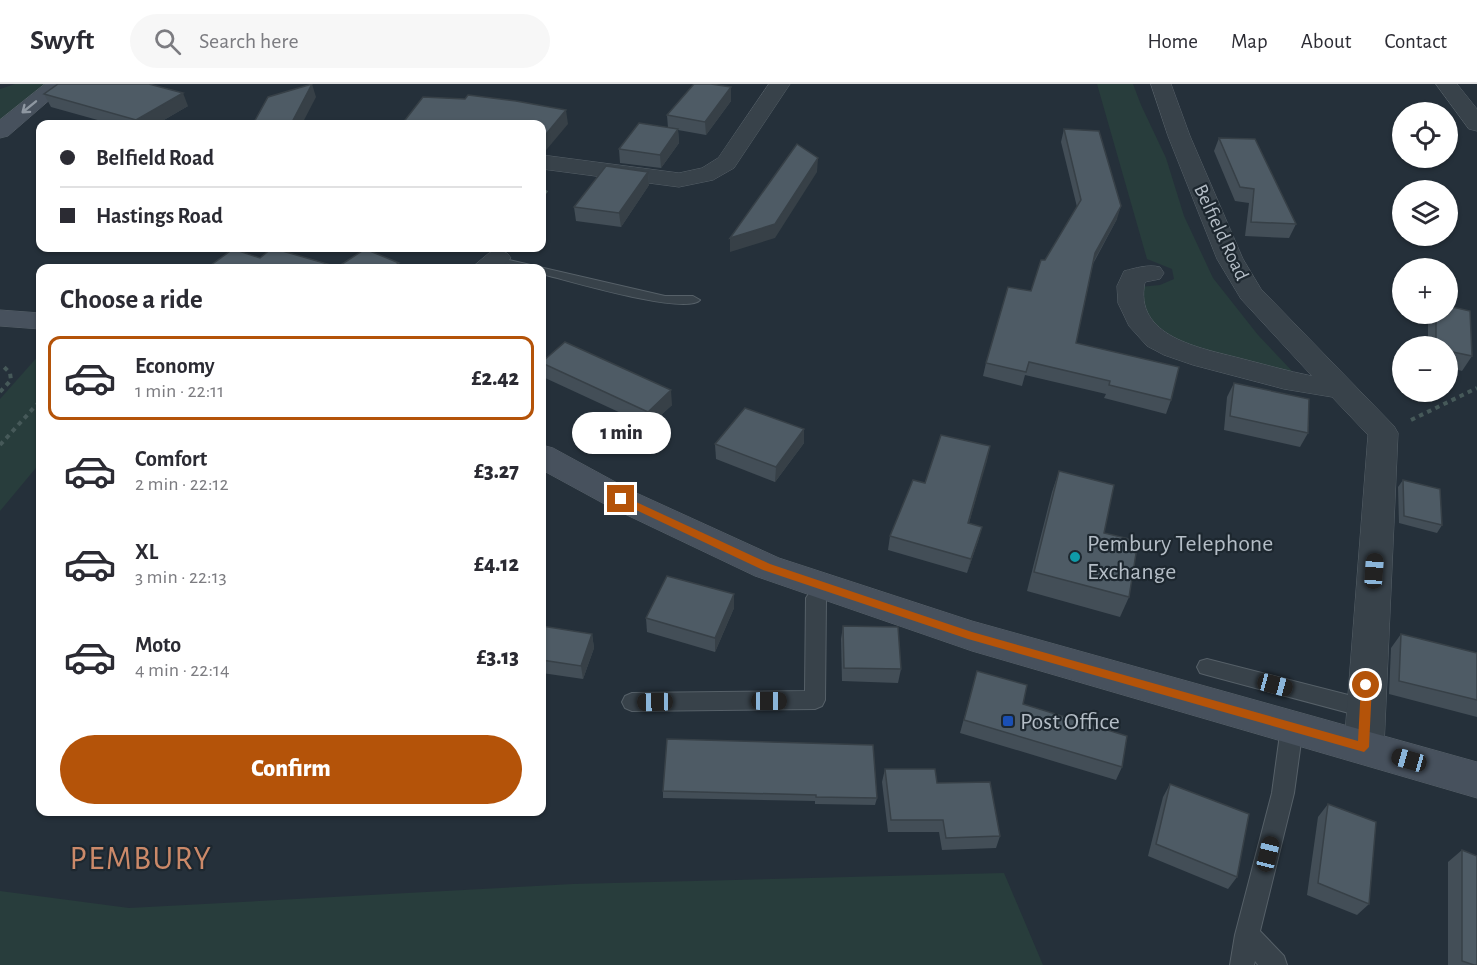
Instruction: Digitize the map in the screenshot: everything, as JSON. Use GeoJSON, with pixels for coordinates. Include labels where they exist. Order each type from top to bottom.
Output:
{"type":"FeatureCollection","features":[{"type":"Feature","properties":{"kind":"street"},"geometry":{"type":"LineString","coordinates":[[0,131],[58,84]]}},
{"type":"Feature","properties":{"kind":"street"},"geometry":{"type":"LineString","coordinates":[[546,163],[705,184],[726,163],[780,84]]}},
{"type":"Feature","properties":{"kind":"street","name":"Belfield Road"},"geometry":{"type":"LineString","coordinates":[[1161,84],[1179,136],[1230,260],[1250,292],[1338,388],[1383,433]]}},
{"type":"Feature","properties":{"kind":"street"},"geometry":{"type":"LineString","coordinates":[[1446,84],[1477,124]]}},
{"type":"Feature","properties":{"kind":"street"},"geometry":{"type":"LineString","coordinates":[[1151,273],[1133,277],[1128,289],[1133,310],[1145,329],[1159,341],[1198,357],[1309,386],[1338,388]]}},
{"type":"Feature","properties":{"kind":"street"},"geometry":{"type":"LineString","coordinates":[[0,318],[36,321]]}},
{"type":"Feature","properties":{"kind":"street"},"geometry":{"type":"LineString","coordinates":[[1364,747],[1364,708],[1383,433]]}},
{"type":"Feature","properties":{"kind":"street"},"geometry":{"type":"LineString","coordinates":[[546,458],[621,499],[766,567],[972,636],[1477,780]]}},
{"type":"Feature","properties":{"kind":"lane"},"geometry":{"type":"LineString","coordinates":[[491,263],[509,264]]}},
{"type":"Feature","properties":{"kind":"lane"},"geometry":{"type":"LineString","coordinates":[[546,271],[665,300],[693,300]]}},
{"type":"Feature","properties":{"kind":"lane"},"geometry":{"type":"LineString","coordinates":[[632,702],[815,700],[816,598],[824,586]]}},
{"type":"Feature","properties":{"kind":"lane"},"geometry":{"type":"LineString","coordinates":[[1207,667],[1364,708]]}},
{"type":"Feature","properties":{"kind":"lane"},"geometry":{"type":"LineString","coordinates":[[1242,965],[1247,935],[1283,793],[1292,727]]}},
{"type":"Feature","properties":{"kind":"lane"},"geometry":{"type":"LineString","coordinates":[[1247,935],[1275,965]]}},
{"type":"Feature","properties":{"kind":"path"},"geometry":{"type":"LineString","coordinates":[[0,392],[11,380],[10,373],[2,365]]}},
{"type":"Feature","properties":{"kind":"path"},"geometry":{"type":"LineString","coordinates":[[1383,433],[1477,388]]}},
{"type":"Feature","properties":{"kind":"path"},"geometry":{"type":"LineString","coordinates":[[0,445],[36,404]]}},
{"type":"Feature","properties":{"kind":"green space"},"geometry":{"type":"Polygon","coordinates":[[[15,84],[48,84],[0,121],[0,89],[15,84]]]}},
{"type":"Feature","properties":{"kind":"green space"},"geometry":{"type":"Polygon","coordinates":[[[1097,84],[1133,84],[1166,158],[1184,216],[1213,278],[1258,335],[1292,371],[1287,374],[1229,359],[1188,344],[1170,335],[1155,323],[1144,309],[1139,287],[1160,285],[1174,279],[1172,269],[1147,259],[1097,84]]]}},
{"type":"Feature","properties":{"kind":"green space"},"geometry":{"type":"Polygon","coordinates":[[[36,358],[36,468],[0,511],[0,399],[36,358]]]}},
{"type":"Feature","properties":{"kind":"green space"},"geometry":{"type":"Polygon","coordinates":[[[1004,873],[1043,965],[0,965],[0,891],[129,908],[573,884],[1004,873]]]}},
{"type":"Feature","properties":{"kind":"building"},"geometry":{"type":"Polygon","coordinates":[[[58,84],[149,84],[183,93],[136,120],[44,94],[58,84]]]}},
{"type":"Feature","properties":{"kind":"building"},"geometry":{"type":"Polygon","coordinates":[[[312,84],[293,120],[255,120],[268,97],[312,84]]]}},
{"type":"Feature","properties":{"kind":"building"},"geometry":{"type":"Polygon","coordinates":[[[694,84],[731,87],[705,122],[667,115],[694,84]]]}},
{"type":"Feature","properties":{"kind":"building"},"geometry":{"type":"Polygon","coordinates":[[[468,95],[566,110],[546,134],[546,120],[405,120],[423,97],[465,99],[468,95]]]}},
{"type":"Feature","properties":{"kind":"building"},"geometry":{"type":"Polygon","coordinates":[[[639,123],[678,129],[660,155],[619,149],[639,123]]]}},
{"type":"Feature","properties":{"kind":"building"},"geometry":{"type":"Polygon","coordinates":[[[1064,129],[1099,131],[1121,206],[1095,253],[1076,343],[1179,367],[1171,400],[1109,385],[1110,381],[1029,362],[1026,372],[986,363],[1008,287],[1031,291],[1041,260],[1045,260],[1081,200],[1064,129]]]}},
{"type":"Feature","properties":{"kind":"building"},"geometry":{"type":"Polygon","coordinates":[[[1219,138],[1255,139],[1296,224],[1251,222],[1254,189],[1240,187],[1219,138]]]}},
{"type":"Feature","properties":{"kind":"building"},"geometry":{"type":"Polygon","coordinates":[[[797,144],[818,158],[775,224],[730,238],[797,144]]]}},
{"type":"Feature","properties":{"kind":"building"},"geometry":{"type":"Polygon","coordinates":[[[606,166],[648,172],[619,213],[574,207],[606,166]]]}},
{"type":"Feature","properties":{"kind":"building"},"geometry":{"type":"Polygon","coordinates":[[[229,252],[242,252],[260,258],[267,252],[286,252],[328,264],[212,264],[229,252]]]}},
{"type":"Feature","properties":{"kind":"building"},"geometry":{"type":"Polygon","coordinates":[[[360,252],[372,252],[399,263],[397,264],[342,264],[360,252]]]}},
{"type":"Feature","properties":{"kind":"building"},"geometry":{"type":"Polygon","coordinates":[[[1458,308],[1470,311],[1472,356],[1458,353],[1458,336],[1436,336],[1436,324],[1458,324],[1458,308]]]}},
{"type":"Feature","properties":{"kind":"building"},"geometry":{"type":"Polygon","coordinates":[[[565,342],[671,390],[648,412],[546,365],[546,359],[565,342]]]}},
{"type":"Feature","properties":{"kind":"building"},"geometry":{"type":"Polygon","coordinates":[[[1234,383],[1309,399],[1308,433],[1230,416],[1234,383]]]}},
{"type":"Feature","properties":{"kind":"building"},"geometry":{"type":"Polygon","coordinates":[[[745,408],[804,429],[776,467],[715,444],[745,408]]]}},
{"type":"Feature","properties":{"kind":"building"},"geometry":{"type":"Polygon","coordinates":[[[941,435],[990,446],[968,523],[982,527],[971,559],[890,536],[913,480],[925,483],[941,435]]]}},
{"type":"Feature","properties":{"kind":"building","name":"Pembury Telephone Exchange"},"geometry":{"type":"Polygon","coordinates":[[[1059,471],[1114,485],[1104,533],[1138,541],[1129,597],[1034,572],[1059,471]]]}},
{"type":"Feature","properties":{"kind":"building"},"geometry":{"type":"Polygon","coordinates":[[[1403,480],[1440,489],[1442,525],[1404,516],[1403,480]]]}},
{"type":"Feature","properties":{"kind":"building"},"geometry":{"type":"Polygon","coordinates":[[[667,576],[734,594],[715,638],[646,618],[667,576]]]}},
{"type":"Feature","properties":{"kind":"building"},"geometry":{"type":"Polygon","coordinates":[[[843,626],[898,627],[901,669],[844,668],[843,626]]]}},
{"type":"Feature","properties":{"kind":"building"},"geometry":{"type":"Polygon","coordinates":[[[546,627],[592,634],[581,666],[546,661],[546,627]]]}},
{"type":"Feature","properties":{"kind":"building"},"geometry":{"type":"Polygon","coordinates":[[[1401,634],[1477,653],[1477,700],[1399,681],[1401,634]]]}},
{"type":"Feature","properties":{"kind":"building"},"geometry":{"type":"Polygon","coordinates":[[[977,671],[1027,685],[1023,704],[1127,736],[1122,767],[964,720],[977,671]]]}},
{"type":"Feature","properties":{"kind":"building"},"geometry":{"type":"Polygon","coordinates":[[[667,739],[873,745],[877,798],[663,791],[667,739]]]}},
{"type":"Feature","properties":{"kind":"building"},"geometry":{"type":"Polygon","coordinates":[[[885,769],[935,769],[937,783],[990,782],[1000,836],[946,838],[943,820],[891,820],[885,769]]]}},
{"type":"Feature","properties":{"kind":"building"},"geometry":{"type":"Polygon","coordinates":[[[1170,784],[1249,814],[1237,877],[1156,844],[1170,784]]]}},
{"type":"Feature","properties":{"kind":"building"},"geometry":{"type":"Polygon","coordinates":[[[1328,804],[1376,822],[1369,904],[1318,883],[1328,804]]]}},
{"type":"Feature","properties":{"kind":"building"},"geometry":{"type":"Polygon","coordinates":[[[1462,850],[1477,856],[1477,965],[1462,961],[1462,850]]]}},
{"type":"Feature","properties":{"kind":"place","name":"Pembury Telephone Exchange"},"geometry":{"type":"Point","coordinates":[1075,557]}},
{"type":"Feature","properties":{"kind":"place","name":"Post Office"},"geometry":{"type":"Point","coordinates":[1008,721]}},
{"type":"Feature","properties":{"kind":"district","name":"PEMBURY"},"geometry":{"type":"Point","coordinates":[141,857]}},
{"type":"Feature","properties":{"kind":"route"},"geometry":{"type":"LineString","coordinates":[[621,499],[766,567],[972,636],[1364,747],[1366,685]]}}]}
